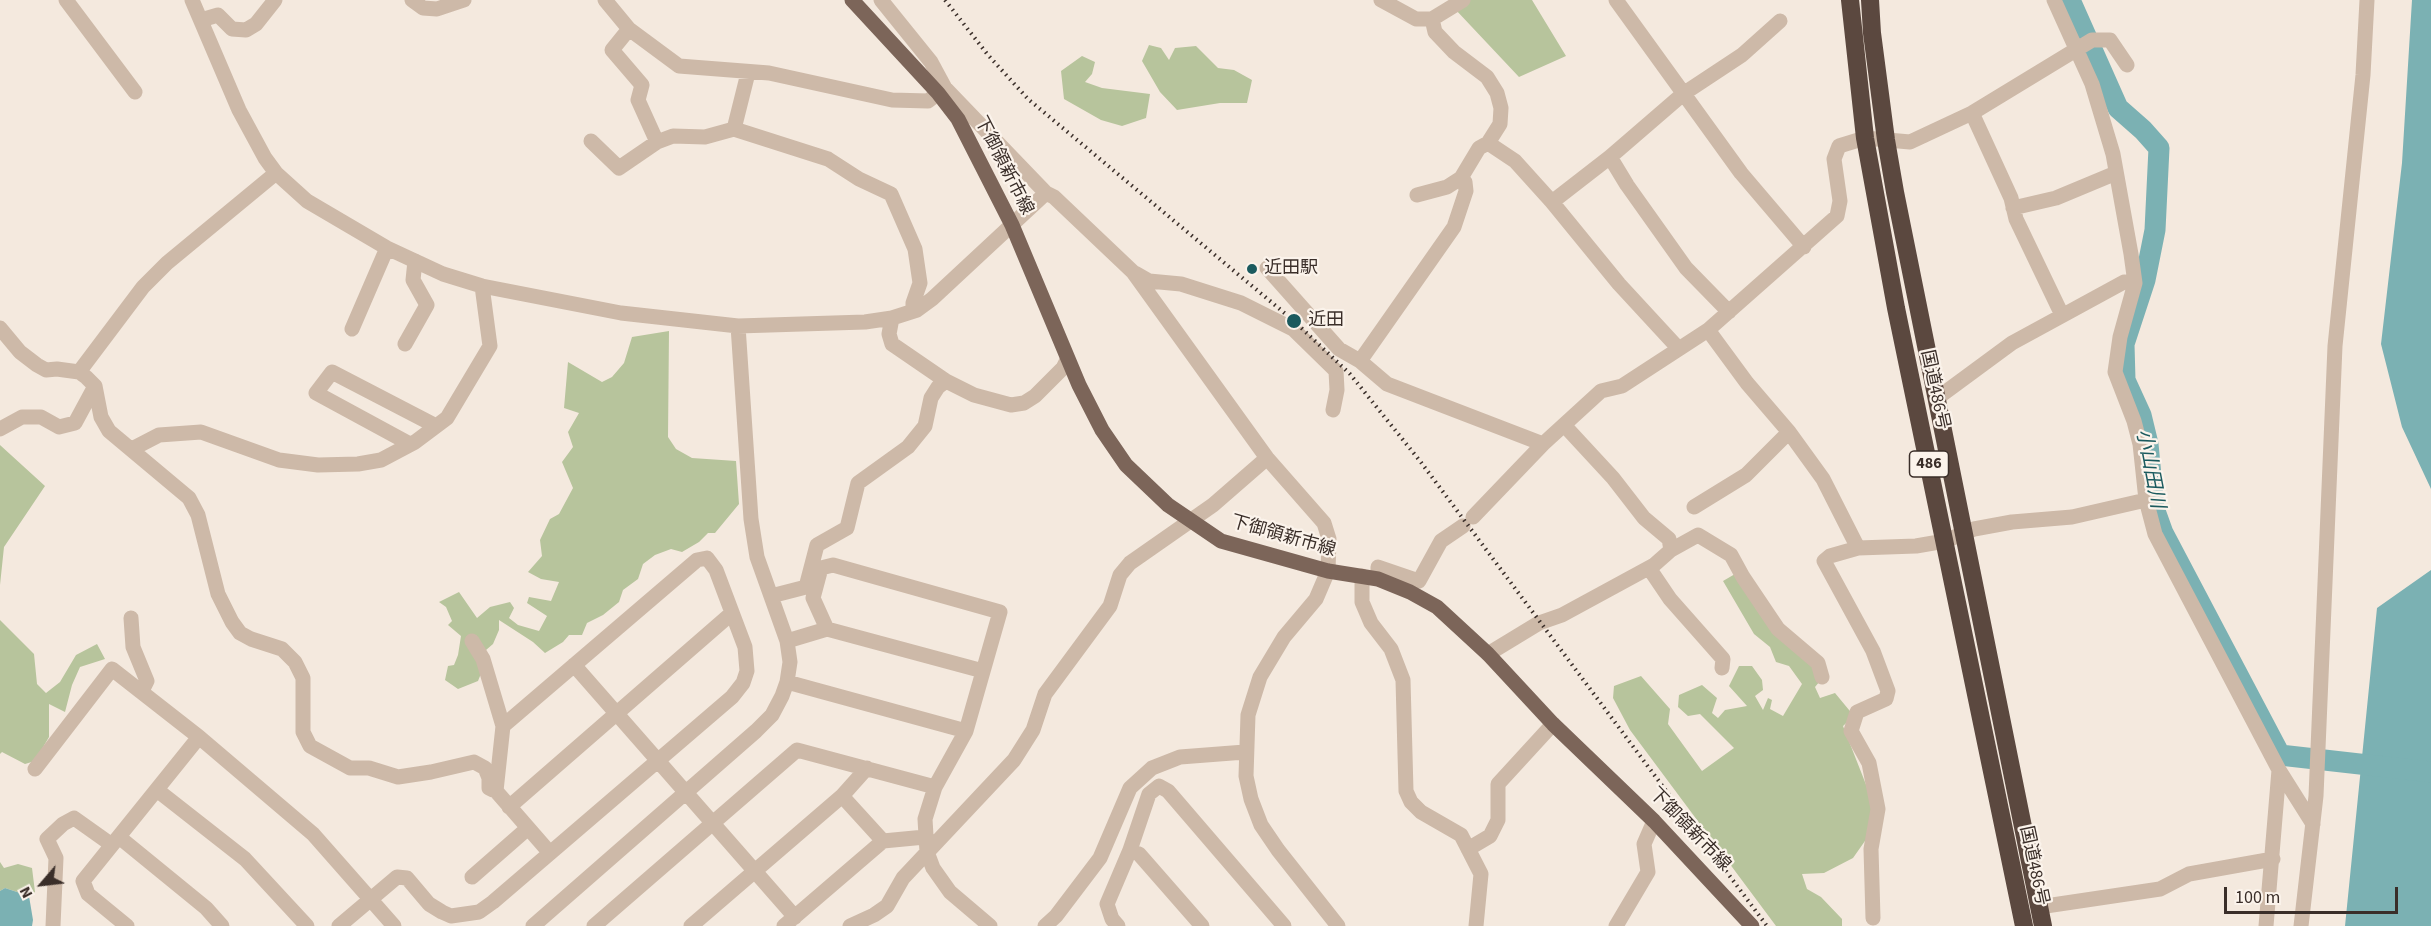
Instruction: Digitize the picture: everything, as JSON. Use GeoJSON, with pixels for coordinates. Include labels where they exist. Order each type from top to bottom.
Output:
{"type":"FeatureCollection","features":[{"type":"Feature","properties":{"kind":"highway","name":"国道486号"},"geometry":{"type":"LineString","coordinates":[[1850,0],[1865,138],[1896,308],[2024,926]]}},
{"type":"Feature","properties":{"kind":"highway","name":"国道486号"},"geometry":{"type":"LineString","coordinates":[[1870,0],[1886,140],[2043,926]]}},
{"type":"Feature","properties":{"kind":"main road","name":"下御領新市線"},"geometry":{"type":"LineString","coordinates":[[852,0],[941,90],[1012,225],[1067,360],[1102,430],[1126,465],[1168,505],[1221,541],[1328,571],[1370,578],[1410,592],[1437,608],[1488,654],[1554,724],[1654,820],[1752,926]]}},
{"type":"Feature","properties":{"kind":"street"},"geometry":{"type":"LineString","coordinates":[[66,0],[135,92]]}},
{"type":"Feature","properties":{"kind":"street"},"geometry":{"type":"LineString","coordinates":[[192,0],[240,110],[265,158],[276,172],[308,201],[387,248],[442,274],[482,286],[621,313],[738,326],[864,322],[892,318],[913,311],[932,299],[1047,194]]}},
{"type":"Feature","properties":{"kind":"street"},"geometry":{"type":"LineString","coordinates":[[201,20],[218,15],[232,29],[246,30],[256,24],[275,0]]}},
{"type":"Feature","properties":{"kind":"street"},"geometry":{"type":"LineString","coordinates":[[412,0],[423,8],[437,9],[464,0]]}},
{"type":"Feature","properties":{"kind":"street"},"geometry":{"type":"LineString","coordinates":[[605,0],[629,29],[679,66],[769,74],[892,100],[928,101],[941,90]]}},
{"type":"Feature","properties":{"kind":"street"},"geometry":{"type":"LineString","coordinates":[[881,0],[931,62],[941,90],[1047,194],[1054,196],[1133,272],[1267,458],[1324,523],[1329,539],[1328,571],[1316,600],[1284,637],[1260,678],[1248,715],[1245,752],[1246,776],[1251,799],[1261,825],[1338,926]]}},
{"type":"Feature","properties":{"kind":"street"},"geometry":{"type":"LineString","coordinates":[[1381,0],[1416,18],[1431,19],[1463,0]]}},
{"type":"Feature","properties":{"kind":"street"},"geometry":{"type":"LineString","coordinates":[[2054,0],[2083,46],[2116,173],[2135,283],[2120,337],[2115,372],[2134,421],[2140,444],[2146,500],[2155,534],[2279,770],[2313,824]]}},
{"type":"Feature","properties":{"kind":"street"},"geometry":{"type":"LineString","coordinates":[[2301,926],[2313,824],[2335,346],[2363,75],[2367,0]]}},
{"type":"Feature","properties":{"kind":"street"},"geometry":{"type":"LineString","coordinates":[[1623,3],[1683,94],[1741,173],[1804,247]]}},
{"type":"Feature","properties":{"kind":"street"},"geometry":{"type":"LineString","coordinates":[[1417,195],[1447,187],[1461,178],[1479,148],[1488,143],[1500,124],[1501,108],[1497,93],[1487,77],[1454,52],[1435,32],[1431,19]]}},
{"type":"Feature","properties":{"kind":"street"},"geometry":{"type":"LineString","coordinates":[[1552,202],[1610,157],[1683,94],[1742,55],[1780,21]]}},
{"type":"Feature","properties":{"kind":"street"},"geometry":{"type":"LineString","coordinates":[[629,29],[612,50],[642,85],[638,100],[657,142]]}},
{"type":"Feature","properties":{"kind":"street"},"geometry":{"type":"LineString","coordinates":[[1476,926],[1480,874],[1461,835],[1421,812],[1411,802],[1406,791],[1403,680],[1390,649],[1371,623],[1362,602],[1370,578],[1378,567],[1419,581],[1441,542],[1468,522],[1543,444],[1601,391],[1622,386],[1708,330],[1804,247],[1837,216],[1840,201],[1834,159],[1839,146],[1865,138],[1910,141],[1972,113],[2083,46],[2110,40],[2127,65]]}},
{"type":"Feature","properties":{"kind":"street"},"geometry":{"type":"LineString","coordinates":[[734,129],[748,73]]}},
{"type":"Feature","properties":{"kind":"street"},"geometry":{"type":"LineString","coordinates":[[1972,113],[2011,198],[2016,219],[2062,315]]}},
{"type":"Feature","properties":{"kind":"street"},"geometry":{"type":"LineString","coordinates":[[591,141],[619,168],[657,142],[673,136],[705,137],[734,129],[828,159],[859,179],[891,194],[915,249],[920,283],[913,303],[913,311]]}},
{"type":"Feature","properties":{"kind":"street"},"geometry":{"type":"LineString","coordinates":[[1488,143],[1515,161],[1619,284],[1679,349]]}},
{"type":"Feature","properties":{"kind":"street"},"geometry":{"type":"LineString","coordinates":[[1610,157],[1686,268],[1729,312]]}},
{"type":"Feature","properties":{"kind":"street"},"geometry":{"type":"LineString","coordinates":[[79,372],[143,287],[167,263],[276,172]]}},
{"type":"Feature","properties":{"kind":"street"},"geometry":{"type":"LineString","coordinates":[[2013,208],[2056,198],[2116,173]]}},
{"type":"Feature","properties":{"kind":"street"},"geometry":{"type":"LineString","coordinates":[[1360,362],[1454,227],[1467,191],[1465,182],[1461,178]]}},
{"type":"Feature","properties":{"kind":"street"},"geometry":{"type":"LineString","coordinates":[[352,329],[387,248]]}},
{"type":"Feature","properties":{"kind":"street"},"geometry":{"type":"LineString","coordinates":[[405,344],[426,305],[413,280],[415,261]]}},
{"type":"Feature","properties":{"kind":"street"},"geometry":{"type":"LineString","coordinates":[[1267,268],[1339,349],[1360,362],[1387,384],[1543,444]]}},
{"type":"Feature","properties":{"kind":"street"},"geometry":{"type":"LineString","coordinates":[[1133,272],[1149,281],[1181,284],[1241,303],[1293,329],[1336,371],[1337,390],[1332,410]]}},
{"type":"Feature","properties":{"kind":"street"},"geometry":{"type":"LineString","coordinates":[[1936,399],[2012,343],[2124,282],[2135,283]]}},
{"type":"Feature","properties":{"kind":"street"},"geometry":{"type":"LineString","coordinates":[[132,449],[159,435],[201,432],[279,460],[328,465],[358,464],[381,460],[410,444],[447,418],[490,346],[482,286]]}},
{"type":"Feature","properties":{"kind":"street"},"geometry":{"type":"LineString","coordinates":[[892,318],[889,334],[892,344],[946,381],[974,395],[1011,405],[1024,403],[1035,396],[1063,368],[1067,360]]}},
{"type":"Feature","properties":{"kind":"street"},"geometry":{"type":"LineString","coordinates":[[1293,329],[1317,322]]}},
{"type":"Feature","properties":{"kind":"street"},"geometry":{"type":"LineString","coordinates":[[533,926],[771,715],[787,682],[789,662],[787,641],[757,557],[751,519],[738,326]]}},
{"type":"Feature","properties":{"kind":"street"},"geometry":{"type":"LineString","coordinates":[[0,328],[20,352],[37,365],[46,370],[79,372],[95,386],[101,417],[109,431],[189,498],[198,515],[218,594],[232,622],[240,633],[251,639],[282,649],[295,662],[303,678],[303,732],[309,746],[350,768],[369,768],[398,777],[474,762],[485,768],[489,778],[489,788],[496,791],[550,853]]}},
{"type":"Feature","properties":{"kind":"street"},"geometry":{"type":"LineString","coordinates":[[1708,330],[1747,383],[1789,432],[1822,479],[1858,548]]}},
{"type":"Feature","properties":{"kind":"street"},"geometry":{"type":"LineString","coordinates":[[410,444],[316,393],[332,372],[436,426]]}},
{"type":"Feature","properties":{"kind":"street"},"geometry":{"type":"LineString","coordinates":[[771,596],[806,587],[817,546],[847,528],[858,483],[908,447],[926,426],[931,398],[938,387],[946,381]]}},
{"type":"Feature","properties":{"kind":"street"},"geometry":{"type":"LineString","coordinates":[[0,429],[22,417],[41,417],[59,427],[75,423],[95,386]]}},
{"type":"Feature","properties":{"kind":"street"},"geometry":{"type":"LineString","coordinates":[[1564,425],[1613,478],[1644,518],[1669,539],[1671,550]]}},
{"type":"Feature","properties":{"kind":"street"},"geometry":{"type":"LineString","coordinates":[[1694,507],[1746,475],[1789,432]]}},
{"type":"Feature","properties":{"kind":"street"},"geometry":{"type":"LineString","coordinates":[[850,926],[887,906],[926,844],[1014,760],[1033,730],[1045,694],[1110,606],[1120,575],[1130,563],[1213,505],[1267,458]]}},
{"type":"Feature","properties":{"kind":"street"},"geometry":{"type":"LineString","coordinates":[[1874,918],[1870,849],[1878,809],[1869,762],[1851,731],[1857,712],[1886,699],[1888,691],[1873,651],[1824,561],[1830,556],[1858,548],[1916,546],[1945,540],[1963,532],[2012,522],[2072,516],[2146,500]]}},
{"type":"Feature","properties":{"kind":"street"},"geometry":{"type":"LineString","coordinates":[[1488,654],[1539,623],[1563,615],[1649,568],[1671,550],[1698,535],[1731,555],[1778,629],[1818,663],[1822,677]]}},
{"type":"Feature","properties":{"kind":"street"},"geometry":{"type":"LineString","coordinates":[[339,926],[397,877],[407,878],[429,904],[452,916],[465,916],[479,912],[732,697],[743,683],[747,671],[745,647],[716,570],[707,558],[697,560],[504,726]]}},
{"type":"Feature","properties":{"kind":"street"},"geometry":{"type":"LineString","coordinates":[[827,629],[813,598],[821,568],[833,565],[1000,612],[966,731],[935,786],[925,819],[926,844],[933,868],[950,892],[990,926]]}},
{"type":"Feature","properties":{"kind":"street"},"geometry":{"type":"LineString","coordinates":[[1649,568],[1670,599],[1723,659],[1722,668]]}},
{"type":"Feature","properties":{"kind":"street"},"geometry":{"type":"LineString","coordinates":[[509,807],[615,712],[732,613]]}},
{"type":"Feature","properties":{"kind":"street"},"geometry":{"type":"LineString","coordinates":[[131,618],[133,647],[147,681],[142,691]]}},
{"type":"Feature","properties":{"kind":"street"},"geometry":{"type":"LineString","coordinates":[[787,641],[827,629],[983,671]]}},
{"type":"Feature","properties":{"kind":"street"},"geometry":{"type":"LineString","coordinates":[[472,641],[483,659],[504,726],[496,791]]}},
{"type":"Feature","properties":{"kind":"street"},"geometry":{"type":"LineString","coordinates":[[574,665],[755,871],[790,922],[883,841]]}},
{"type":"Feature","properties":{"kind":"street"},"geometry":{"type":"LineString","coordinates":[[35,769],[112,669],[200,737],[313,834],[394,926]]}},
{"type":"Feature","properties":{"kind":"street"},"geometry":{"type":"LineString","coordinates":[[787,682],[966,731]]}},
{"type":"Feature","properties":{"kind":"street"},"geometry":{"type":"LineString","coordinates":[[1468,849],[1490,836],[1498,820],[1498,784],[1554,724]]}},
{"type":"Feature","properties":{"kind":"street"},"geometry":{"type":"LineString","coordinates":[[127,926],[88,894],[83,881],[200,737]]}},
{"type":"Feature","properties":{"kind":"street"},"geometry":{"type":"LineString","coordinates":[[594,926],[797,750],[935,786]]}},
{"type":"Feature","properties":{"kind":"street"},"geometry":{"type":"LineString","coordinates":[[1045,926],[1056,916],[1100,858],[1130,788],[1152,768],[1180,756],[1245,752]]}},
{"type":"Feature","properties":{"kind":"street"},"geometry":{"type":"LineString","coordinates":[[691,926],[842,795],[867,768]]}},
{"type":"Feature","properties":{"kind":"street"},"geometry":{"type":"LineString","coordinates":[[2266,926],[2279,770]]}},
{"type":"Feature","properties":{"kind":"street"},"geometry":{"type":"LineString","coordinates":[[1118,926],[1112,919],[1107,904],[1130,850],[1149,794],[1159,786],[1168,791],[1284,926]]}},
{"type":"Feature","properties":{"kind":"street"},"geometry":{"type":"LineString","coordinates":[[157,790],[245,859],[307,926]]}},
{"type":"Feature","properties":{"kind":"street"},"geometry":{"type":"LineString","coordinates":[[842,795],[883,841],[926,844]]}},
{"type":"Feature","properties":{"kind":"street"},"geometry":{"type":"LineString","coordinates":[[53,926],[56,858],[48,839],[63,824],[74,818],[115,841],[206,908],[222,926]]}},
{"type":"Feature","properties":{"kind":"street"},"geometry":{"type":"LineString","coordinates":[[1616,926],[1648,872],[1644,844],[1654,820]]}},
{"type":"Feature","properties":{"kind":"street"},"geometry":{"type":"LineString","coordinates":[[472,877],[528,828]]}},
{"type":"Feature","properties":{"kind":"street"},"geometry":{"type":"LineString","coordinates":[[1130,850],[1139,854],[1202,926]]}},
{"type":"Feature","properties":{"kind":"street"},"geometry":{"type":"LineString","coordinates":[[2039,907],[2160,889],[2189,874],[2273,858]]}},
{"type":"Feature","properties":{"kind":"green space"},"geometry":{"type":"Polygon","coordinates":[[[1469,0],[1532,0],[1566,56],[1519,77],[1455,9],[1469,0]]]}},
{"type":"Feature","properties":{"kind":"green space"},"geometry":{"type":"Polygon","coordinates":[[[1149,45],[1161,48],[1169,60],[1175,48],[1196,46],[1218,68],[1234,70],[1252,80],[1247,103],[1220,103],[1177,110],[1160,92],[1142,61],[1149,45]]]}},
{"type":"Feature","properties":{"kind":"green space"},"geometry":{"type":"Polygon","coordinates":[[[1082,56],[1095,62],[1092,74],[1085,82],[1102,88],[1150,94],[1146,118],[1122,126],[1101,120],[1064,99],[1061,71],[1082,56]]]}},
{"type":"Feature","properties":{"kind":"green space"},"geometry":{"type":"Polygon","coordinates":[[[669,331],[668,437],[676,449],[692,458],[736,461],[739,504],[715,533],[708,533],[699,542],[682,552],[671,549],[655,555],[643,564],[638,579],[623,590],[619,602],[603,615],[587,623],[582,635],[569,635],[563,642],[545,653],[533,642],[499,620],[499,630],[493,644],[479,656],[484,666],[478,681],[458,689],[445,680],[448,666],[454,665],[458,655],[461,636],[448,625],[452,621],[446,607],[439,602],[459,592],[477,618],[490,607],[510,602],[514,608],[509,618],[518,625],[539,631],[547,616],[527,603],[529,597],[551,601],[559,582],[541,579],[528,572],[542,556],[540,540],[550,519],[559,514],[573,488],[562,462],[573,447],[568,432],[579,413],[564,408],[568,362],[602,382],[612,377],[624,363],[632,337],[669,331]]]}},
{"type":"Feature","properties":{"kind":"green space"},"geometry":{"type":"Polygon","coordinates":[[[0,445],[45,486],[4,547],[0,585],[0,445]]]}},
{"type":"Feature","properties":{"kind":"green space"},"geometry":{"type":"Polygon","coordinates":[[[1735,574],[1811,663],[1820,681],[1815,687],[1820,698],[1835,693],[1854,716],[1843,726],[1874,805],[1872,831],[1853,858],[1824,873],[1802,874],[1807,889],[1821,897],[1842,919],[1842,926],[1776,926],[1630,730],[1613,698],[1614,686],[1641,676],[1670,709],[1668,724],[1702,771],[1734,748],[1700,714],[1688,716],[1678,707],[1679,695],[1702,685],[1717,698],[1712,713],[1718,718],[1725,710],[1747,706],[1729,686],[1739,666],[1752,666],[1762,680],[1763,690],[1755,696],[1763,710],[1768,698],[1772,700],[1770,709],[1783,716],[1802,684],[1789,666],[1776,662],[1770,647],[1754,634],[1723,581],[1735,574]]]}},
{"type":"Feature","properties":{"kind":"green space"},"geometry":{"type":"Polygon","coordinates":[[[0,620],[34,654],[37,684],[46,693],[60,682],[76,655],[97,644],[105,659],[80,667],[72,685],[65,712],[49,704],[49,737],[35,761],[25,764],[2,752],[0,754],[0,620]]]}},
{"type":"Feature","properties":{"kind":"green space"},"geometry":{"type":"Polygon","coordinates":[[[0,862],[4,868],[18,864],[32,868],[35,892],[29,896],[5,888],[0,891],[0,862]]]}},
{"type":"Feature","properties":{"kind":"water"},"geometry":{"type":"Polygon","coordinates":[[[2412,0],[2431,0],[2431,489],[2402,427],[2381,344],[2402,163],[2412,0]]]}},
{"type":"Feature","properties":{"kind":"water"},"geometry":{"type":"Polygon","coordinates":[[[2431,570],[2431,926],[2345,926],[2377,608],[2431,570]]]}},
{"type":"Feature","properties":{"kind":"water"},"geometry":{"type":"Polygon","coordinates":[[[5,888],[29,896],[32,926],[0,926],[0,891],[5,888]]]}},
{"type":"Feature","properties":{"kind":"waterway","name":"小山田川"},"geometry":{"type":"LineString","coordinates":[[2070,0],[2118,108],[2159,148],[2155,230],[2145,280],[2124,344],[2125,380],[2141,415],[2148,444],[2154,508],[2163,533],[2280,755],[2431,772]]}},
{"type":"Feature","properties":{"kind":"railway"},"geometry":{"type":"LineString","coordinates":[[945,0],[988,55],[1028,99],[1294,321],[1350,374],[1420,461],[1767,926]]}},
{"type":"Feature","properties":{"kind":"place","name":"近田駅"},"geometry":{"type":"Point","coordinates":[1252,269]}},
{"type":"Feature","properties":{"kind":"place","name":"近田"},"geometry":{"type":"Point","coordinates":[1294,321]}}]}
